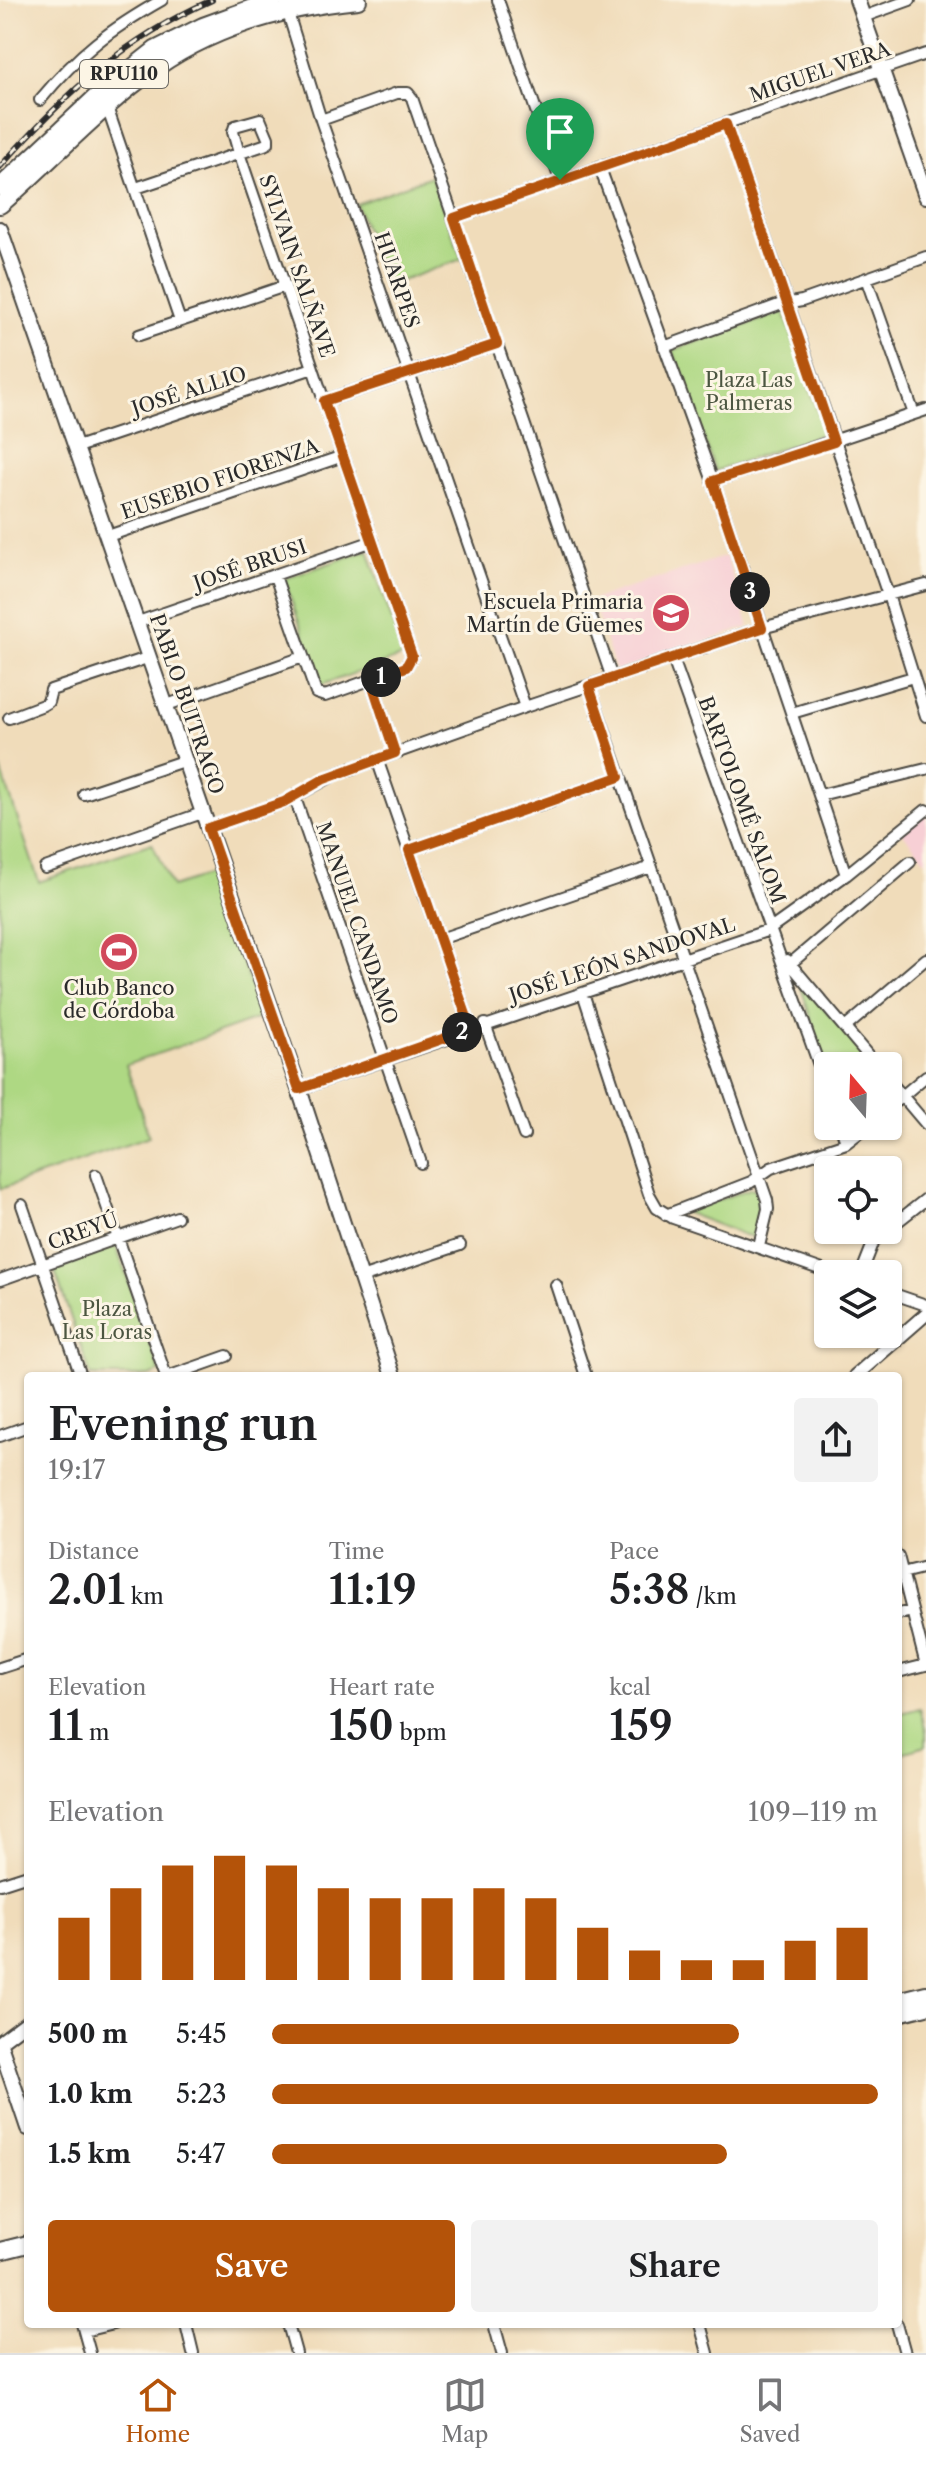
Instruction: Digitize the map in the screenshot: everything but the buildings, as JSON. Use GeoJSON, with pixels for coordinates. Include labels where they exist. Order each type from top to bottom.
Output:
{"type":"FeatureCollection","features":[{"type":"Feature","properties":{"kind":"main road","name":"RPU110"},"geometry":{"type":"LineString","coordinates":[[0,187],[98,95],[144,58],[184,35],[270,6],[358,0]]}},
{"type":"Feature","properties":{"kind":"main road"},"geometry":{"type":"LineString","coordinates":[[857,0],[926,196]]}},
{"type":"Feature","properties":{"kind":"main road","name":"RPU110"},"geometry":{"type":"LineString","coordinates":[[107,107],[172,58],[270,6]]}},
{"type":"Feature","properties":{"kind":"main road"},"geometry":{"type":"LineString","coordinates":[[0,205],[107,107],[108,96],[140,68],[144,58]]}},
{"type":"Feature","properties":{"kind":"main road","name":"PABLO BUITRAGO"},"geometry":{"type":"LineString","coordinates":[[0,229],[299,1089],[392,1372]]}},
{"type":"Feature","properties":{"kind":"main road"},"geometry":{"type":"LineString","coordinates":[[902,2000],[926,1994]]}},
{"type":"Feature","properties":{"kind":"main road"},"geometry":{"type":"LineString","coordinates":[[902,2012],[926,2006]]}},
{"type":"Feature","properties":{"kind":"main road"},"geometry":{"type":"LineString","coordinates":[[0,2044],[24,2116]]}},
{"type":"Feature","properties":{"kind":"main road"},"geometry":{"type":"LineString","coordinates":[[0,2240],[24,2234]]}},
{"type":"Feature","properties":{"kind":"main road"},"geometry":{"type":"LineString","coordinates":[[0,2251],[24,2245]]}},
{"type":"Feature","properties":{"kind":"street"},"geometry":{"type":"LineString","coordinates":[[40,100],[88,48],[162,0]]}},
{"type":"Feature","properties":{"kind":"street"},"geometry":{"type":"LineString","coordinates":[[498,0],[560,180]]}},
{"type":"Feature","properties":{"kind":"street"},"geometry":{"type":"LineString","coordinates":[[863,17],[910,0]]}},
{"type":"Feature","properties":{"kind":"street","name":"HUARPES"},"geometry":{"type":"LineString","coordinates":[[270,6],[321,120],[525,707]]}},
{"type":"Feature","properties":{"kind":"street","name":"MIGUEL VERA"},"geometry":{"type":"LineString","coordinates":[[454,218],[926,54]]}},
{"type":"Feature","properties":{"kind":"street"},"geometry":{"type":"LineString","coordinates":[[321,120],[397,93],[408,93],[412,98],[612,678]]}},
{"type":"Feature","properties":{"kind":"street"},"geometry":{"type":"LineString","coordinates":[[107,107],[180,321]]}},
{"type":"Feature","properties":{"kind":"street"},"geometry":{"type":"LineString","coordinates":[[136,188],[239,153],[268,143],[260,119],[235,126],[233,132],[239,153]]}},
{"type":"Feature","properties":{"kind":"street"},"geometry":{"type":"LineString","coordinates":[[726,124],[888,595],[926,716]]}},
{"type":"Feature","properties":{"kind":"street","name":"SYLVAIN SALÑAVE"},"geometry":{"type":"LineString","coordinates":[[239,153],[412,656],[406,667],[371,680]]}},
{"type":"Feature","properties":{"kind":"street"},"geometry":{"type":"LineString","coordinates":[[600,168],[713,481],[846,875]]}},
{"type":"Feature","properties":{"kind":"street"},"geometry":{"type":"LineString","coordinates":[[664,347],[926,257]]}},
{"type":"Feature","properties":{"kind":"street"},"geometry":{"type":"LineString","coordinates":[[866,278],[914,414]]}},
{"type":"Feature","properties":{"kind":"street"},"geometry":{"type":"LineString","coordinates":[[139,335],[285,286]]}},
{"type":"Feature","properties":{"kind":"street"},"geometry":{"type":"LineString","coordinates":[[324,401],[497,344]]}},
{"type":"Feature","properties":{"kind":"street","name":"JOSÉ ALLIO"},"geometry":{"type":"LineString","coordinates":[[77,447],[313,368]]}},
{"type":"Feature","properties":{"kind":"street"},"geometry":{"type":"LineString","coordinates":[[713,481],[926,410]]}},
{"type":"Feature","properties":{"kind":"street","name":"EUSEBIO FIORENZA"},"geometry":{"type":"LineString","coordinates":[[108,536],[343,456]]}},
{"type":"Feature","properties":{"kind":"street","name":"JOSÉ BRUSI"},"geometry":{"type":"LineString","coordinates":[[138,622],[373,541]]}},
{"type":"Feature","properties":{"kind":"street"},"geometry":{"type":"LineString","coordinates":[[275,576],[316,693],[325,696],[371,680],[395,753]]}},
{"type":"Feature","properties":{"kind":"street"},"geometry":{"type":"LineString","coordinates":[[208,828],[295,798],[324,779],[525,707],[762,628],[926,585]]}},
{"type":"Feature","properties":{"kind":"street"},"geometry":{"type":"LineString","coordinates":[[9,718],[48,702],[51,690],[150,657]]}},
{"type":"Feature","properties":{"kind":"street"},"geometry":{"type":"LineString","coordinates":[[167,705],[303,657]]}},
{"type":"Feature","properties":{"kind":"street","name":"BARTOLOMÉ SALOM"},"geometry":{"type":"LineString","coordinates":[[673,659],[815,1052]]}},
{"type":"Feature","properties":{"kind":"street"},"geometry":{"type":"LineString","coordinates":[[792,713],[913,677]]}},
{"type":"Feature","properties":{"kind":"street"},"geometry":{"type":"LineString","coordinates":[[589,686],[760,1177],[768,1209],[759,1246]]}},
{"type":"Feature","properties":{"kind":"street"},"geometry":{"type":"LineString","coordinates":[[377,759],[471,1029]]}},
{"type":"Feature","properties":{"kind":"street"},"geometry":{"type":"LineString","coordinates":[[84,794],[186,760]]}},
{"type":"Feature","properties":{"kind":"street"},"geometry":{"type":"LineString","coordinates":[[820,795],[926,769]]}},
{"type":"Feature","properties":{"kind":"street"},"geometry":{"type":"LineString","coordinates":[[409,850],[619,777]]}},
{"type":"Feature","properties":{"kind":"street","name":"MANUEL CANDAMO"},"geometry":{"type":"LineString","coordinates":[[295,798],[421,1163]]}},
{"type":"Feature","properties":{"kind":"street","name":"JOSÉ LEÓN SANDOVAL"},"geometry":{"type":"LineString","coordinates":[[299,1089],[769,930],[846,875],[926,810]]}},
{"type":"Feature","properties":{"kind":"street"},"geometry":{"type":"LineString","coordinates":[[45,868],[202,813]]}},
{"type":"Feature","properties":{"kind":"street"},"geometry":{"type":"LineString","coordinates":[[790,964],[910,862]]}},
{"type":"Feature","properties":{"kind":"street"},"geometry":{"type":"LineString","coordinates":[[440,939],[651,867]]}},
{"type":"Feature","properties":{"kind":"street","name":"BARTOLOMÉ SALOM"},"geometry":{"type":"LineString","coordinates":[[780,953],[866,1052]]}},
{"type":"Feature","properties":{"kind":"street"},"geometry":{"type":"LineString","coordinates":[[846,1027],[926,959]]}},
{"type":"Feature","properties":{"kind":"street"},"geometry":{"type":"LineString","coordinates":[[583,993],[649,1194],[657,1208],[666,1215],[814,1267]]}},
{"type":"Feature","properties":{"kind":"street"},"geometry":{"type":"LineString","coordinates":[[485,1024],[524,1135]]}},
{"type":"Feature","properties":{"kind":"street"},"geometry":{"type":"LineString","coordinates":[[926,1076],[902,1096],[926,1124]]}},
{"type":"Feature","properties":{"kind":"street"},"geometry":{"type":"LineString","coordinates":[[666,1215],[760,1177],[771,1168],[850,1140]]}},
{"type":"Feature","properties":{"kind":"street"},"geometry":{"type":"LineString","coordinates":[[96,1175],[167,1372]]}},
{"type":"Feature","properties":{"kind":"street"},"geometry":{"type":"LineString","coordinates":[[902,1219],[926,1199]]}},
{"type":"Feature","properties":{"kind":"street"},"geometry":{"type":"LineString","coordinates":[[22,1205],[80,1372]]}},
{"type":"Feature","properties":{"kind":"street","name":"CREYÚ"},"geometry":{"type":"LineString","coordinates":[[0,1280],[177,1217]]}},
{"type":"Feature","properties":{"kind":"street"},"geometry":{"type":"LineString","coordinates":[[361,1278],[460,1245]]}},
{"type":"Feature","properties":{"kind":"street"},"geometry":{"type":"LineString","coordinates":[[556,1285],[585,1372]]}},
{"type":"Feature","properties":{"kind":"street"},"geometry":{"type":"LineString","coordinates":[[902,1297],[926,1305]]}},
{"type":"Feature","properties":{"kind":"street"},"geometry":{"type":"LineString","coordinates":[[860,1372],[926,1314]]}},
{"type":"Feature","properties":{"kind":"street"},"geometry":{"type":"LineString","coordinates":[[180,1372],[227,1356]]}},
{"type":"Feature","properties":{"kind":"street"},"geometry":{"type":"LineString","coordinates":[[0,1436],[24,1427]]}},
{"type":"Feature","properties":{"kind":"street"},"geometry":{"type":"LineString","coordinates":[[902,1671],[926,1665],[902,1573],[926,1567]]}},
{"type":"Feature","properties":{"kind":"street"},"geometry":{"type":"LineString","coordinates":[[902,1613],[912,1611]]}},
{"type":"Feature","properties":{"kind":"street"},"geometry":{"type":"LineString","coordinates":[[0,1668],[24,1660]]}},
{"type":"Feature","properties":{"kind":"street"},"geometry":{"type":"LineString","coordinates":[[0,1884],[24,1876]]}},
{"type":"Feature","properties":{"kind":"street"},"geometry":{"type":"LineString","coordinates":[[0,2044],[24,2024]]}},
{"type":"Feature","properties":{"kind":"street"},"geometry":{"type":"LineString","coordinates":[[83,2328],[90,2353]]}},
{"type":"Feature","properties":{"kind":"street"},"geometry":{"type":"LineString","coordinates":[[187,2328],[193,2353]]}},
{"type":"Feature","properties":{"kind":"street"},"geometry":{"type":"LineString","coordinates":[[289,2328],[296,2353]]}},
{"type":"Feature","properties":{"kind":"street"},"geometry":{"type":"LineString","coordinates":[[495,2328],[502,2353]]}},
{"type":"Feature","properties":{"kind":"street"},"geometry":{"type":"LineString","coordinates":[[701,2328],[708,2353]]}},
{"type":"Feature","properties":{"kind":"street"},"geometry":{"type":"LineString","coordinates":[[898,2328],[905,2353]]}},
{"type":"Feature","properties":{"kind":"shaded area","name":"Escuela Primaria Martín de Güemes"},"geometry":{"type":"Polygon","coordinates":[[[726,556],[749,627],[616,671],[592,600],[726,556]]]}},
{"type":"Feature","properties":{"kind":"shaded area"},"geometry":{"type":"Polygon","coordinates":[[[926,808],[926,861],[899,829],[926,808]]]}},
{"type":"Feature","properties":{"kind":"green space"},"geometry":{"type":"Polygon","coordinates":[[[431,176],[462,259],[387,286],[356,204],[431,176]]]}},
{"type":"Feature","properties":{"kind":"green space","name":"Plaza Las Palmeras"},"geometry":{"type":"Polygon","coordinates":[[[784,312],[825,433],[715,471],[673,350],[784,312]]]}},
{"type":"Feature","properties":{"kind":"green space"},"geometry":{"type":"Polygon","coordinates":[[[368,550],[404,656],[321,685],[284,579],[368,550]]]}},
{"type":"Feature","properties":{"kind":"green space","name":"Club Banco de Córdoba"},"geometry":{"type":"Polygon","coordinates":[[[0,766],[39,882],[152,843],[172,887],[211,874],[262,1017],[126,1065],[149,1137],[0,1189],[0,766]]]}},
{"type":"Feature","properties":{"kind":"green space"},"geometry":{"type":"Polygon","coordinates":[[[805,986],[862,1052],[821,1052],[801,987],[805,986]]]}},
{"type":"Feature","properties":{"kind":"green space"},"geometry":{"type":"Polygon","coordinates":[[[752,1188],[759,1193],[763,1206],[752,1238],[684,1212],[752,1188]]]}},
{"type":"Feature","properties":{"kind":"green space","name":"Plaza Las Loras"},"geometry":{"type":"Polygon","coordinates":[[[116,1246],[160,1372],[90,1372],[54,1269],[116,1246]]]}},
{"type":"Feature","properties":{"kind":"green space"},"geometry":{"type":"Polygon","coordinates":[[[920,1708],[926,1746],[902,1753],[902,1713],[920,1708]]]}},
{"type":"Feature","properties":{"kind":"railway"},"geometry":{"type":"LineString","coordinates":[[0,167],[48,116],[97,71],[150,33],[212,0]]}},
{"type":"Feature","properties":{"kind":"place","name":"Escuela Primaria Martín de Güemes"},"geometry":{"type":"Point","coordinates":[671,613]}},
{"type":"Feature","properties":{"kind":"place","name":"Club Banco de Córdoba"},"geometry":{"type":"Point","coordinates":[119,952]}},
{"type":"Feature","properties":{"kind":"route"},"geometry":{"type":"LineString","coordinates":[[726,124],[834,442],[713,481],[762,628],[589,686],[619,777],[409,850],[471,1029],[299,1089],[208,828],[295,798],[324,779],[395,753],[371,680],[406,667],[412,656],[324,401],[497,344],[454,218],[560,180],[726,124]]}}]}
